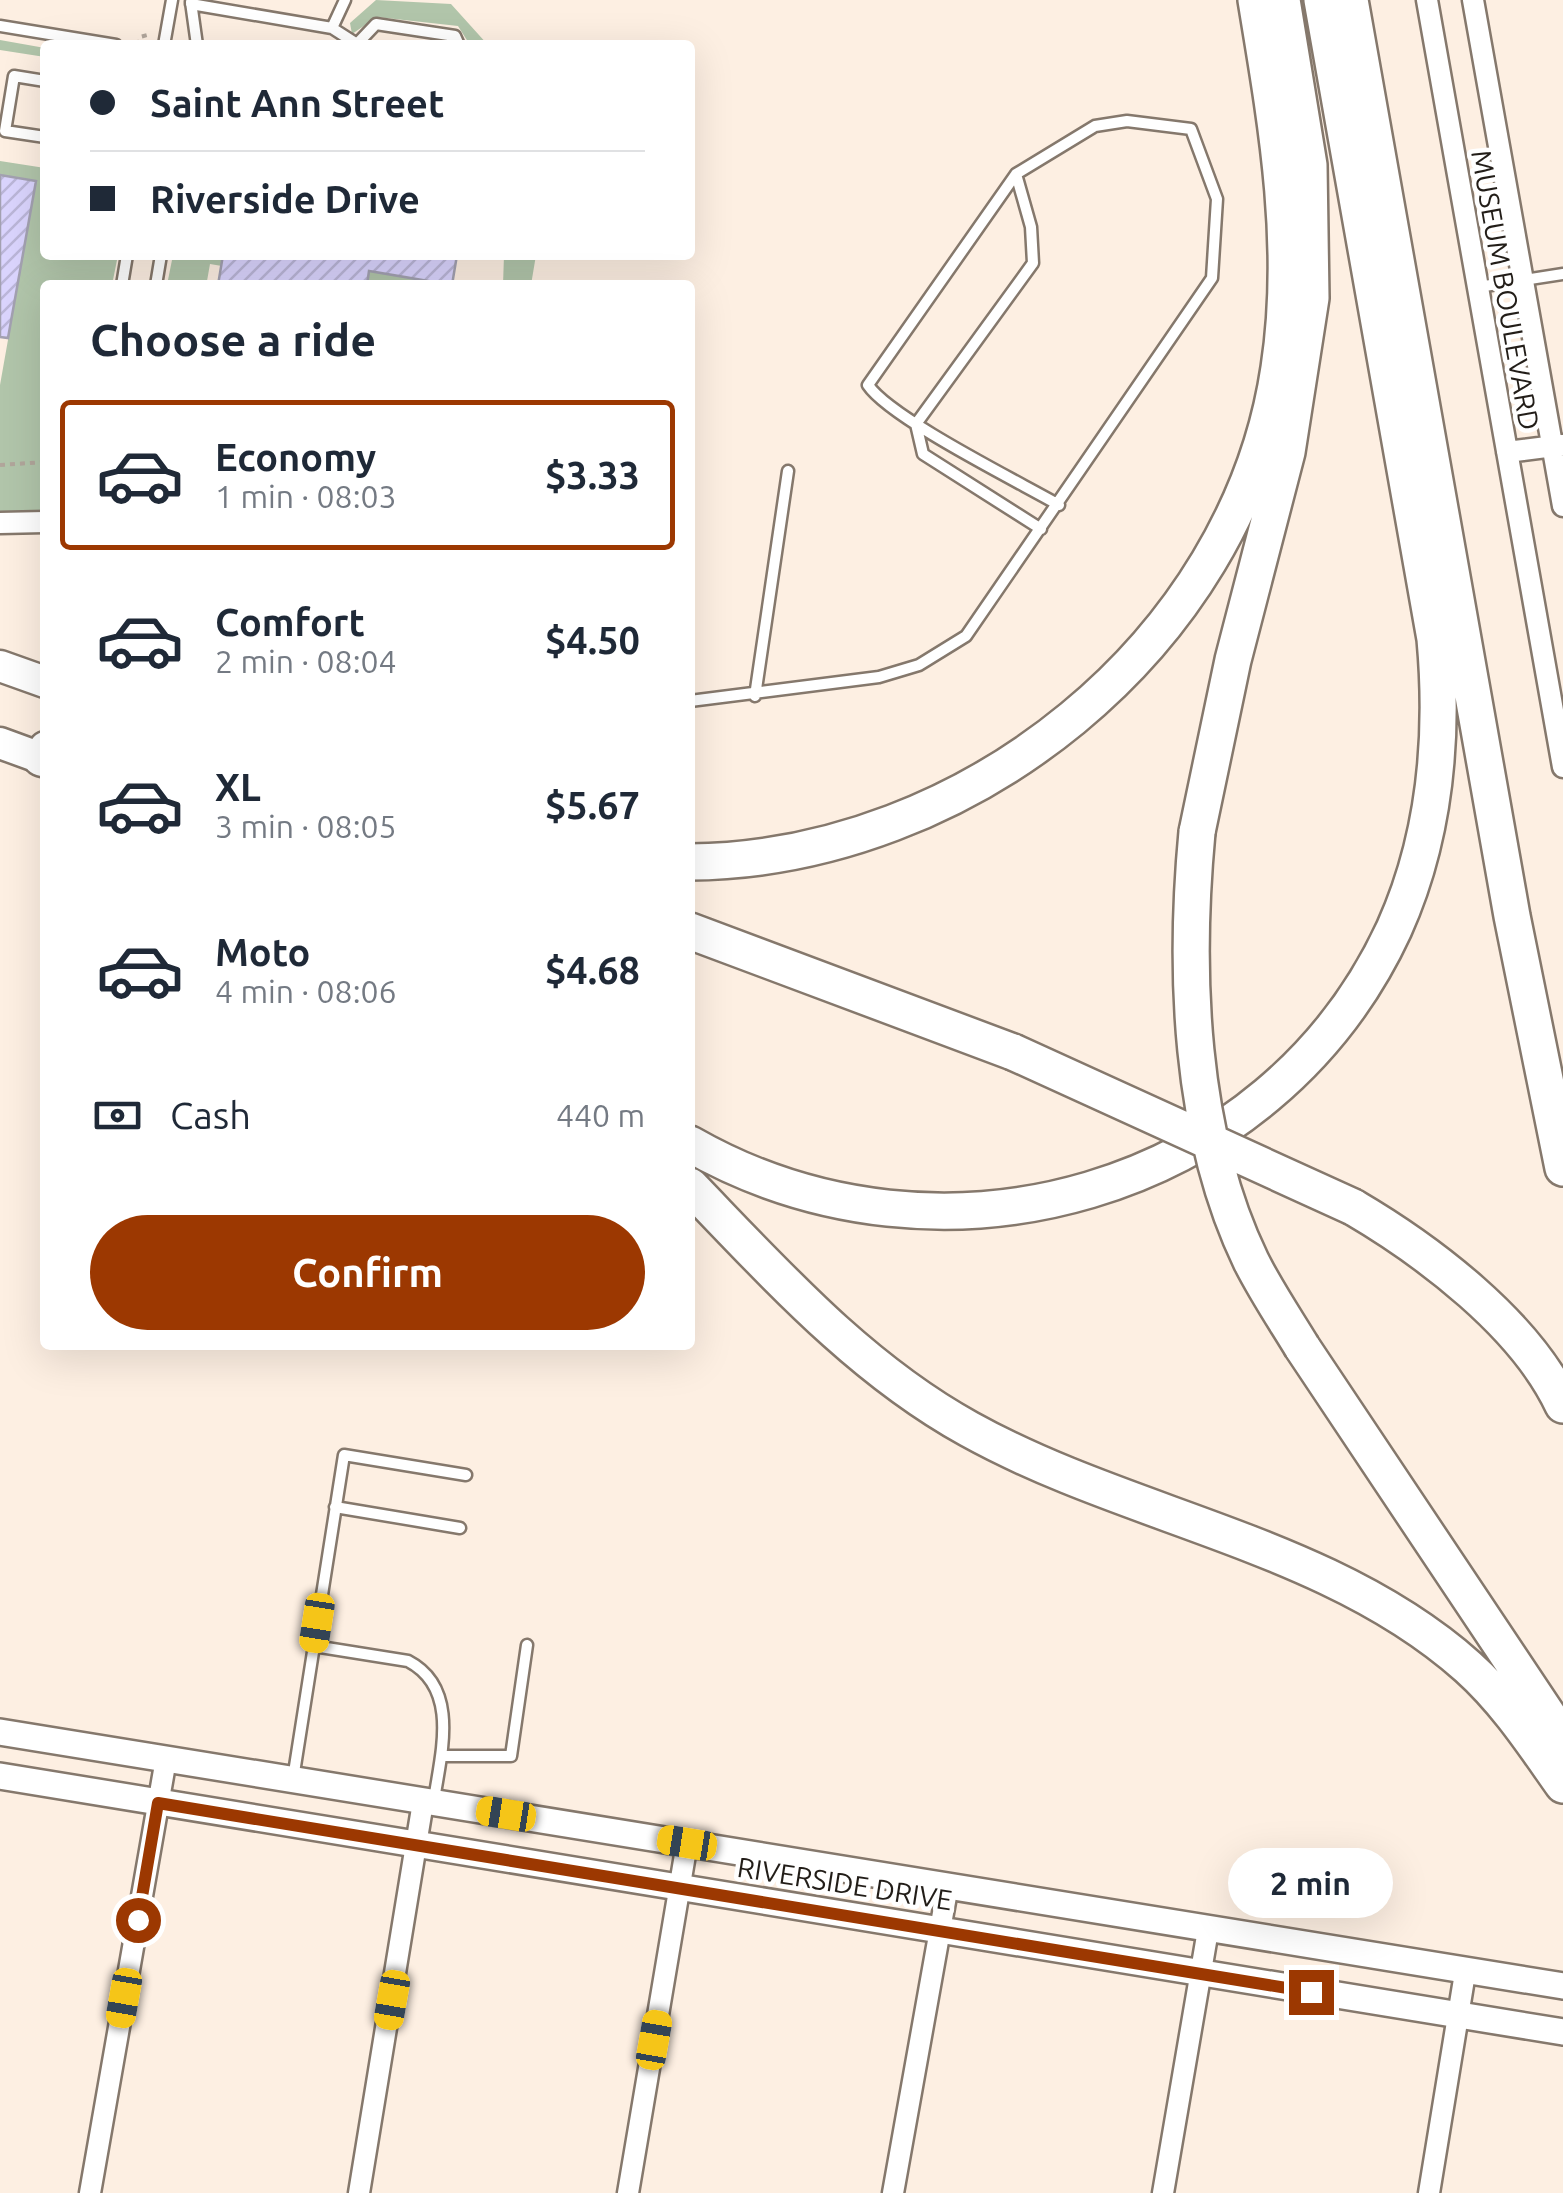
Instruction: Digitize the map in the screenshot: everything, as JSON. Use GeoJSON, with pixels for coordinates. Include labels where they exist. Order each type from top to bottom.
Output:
{"type":"FeatureCollection","features":[{"type":"Feature","properties":{"kind":"highway"},"geometry":{"type":"LineString","coordinates":[[695,862],[766,856],[826,844],[931,807],[982,781],[1036,748],[1118,677],[1194,586],[1226,530],[1254,467],[1279,372],[1286,317],[1283,182],[1256,0]]}},
{"type":"Feature","properties":{"kind":"highway"},"geometry":{"type":"LineString","coordinates":[[1282,0],[1308,165],[1311,298],[1287,452],[1229,678],[1197,832],[1190,974],[1207,1119],[1250,1260],[1302,1348],[1563,1738]]}},
{"type":"Feature","properties":{"kind":"highway"},"geometry":{"type":"LineString","coordinates":[[695,1146],[769,1182],[834,1202],[871,1208],[947,1214],[1051,1201],[1120,1180],[1186,1151],[1251,1108],[1297,1070],[1366,980],[1400,911],[1432,808],[1441,696],[1432,620],[1322,0]]}},
{"type":"Feature","properties":{"kind":"highway"},"geometry":{"type":"LineString","coordinates":[[1350,0],[1512,916],[1563,1168]]}},
{"type":"Feature","properties":{"kind":"highway"},"geometry":{"type":"LineString","coordinates":[[695,933],[1014,1052],[1353,1207],[1396,1232],[1459,1282],[1508,1330],[1563,1405]]}},
{"type":"Feature","properties":{"kind":"highway"},"geometry":{"type":"LineString","coordinates":[[695,1191],[808,1307],[865,1357],[894,1381],[971,1430],[1338,1583],[1414,1626],[1468,1667],[1516,1718],[1563,1785]]}},
{"type":"Feature","properties":{"kind":"main road"},"geometry":{"type":"LineString","coordinates":[[0,666],[40,680]]}},
{"type":"Feature","properties":{"kind":"main road"},"geometry":{"type":"LineString","coordinates":[[0,744],[40,754]]}},
{"type":"Feature","properties":{"kind":"street","name":"MUSEUM BOULEVARD"},"geometry":{"type":"LineString","coordinates":[[1427,0],[1563,768]]}},
{"type":"Feature","properties":{"kind":"street","name":"MUSEUM BOULEVARD"},"geometry":{"type":"LineString","coordinates":[[1473,0],[1522,279],[1558,445],[1563,506]]}},
{"type":"Feature","properties":{"kind":"street"},"geometry":{"type":"LineString","coordinates":[[1507,452],[1558,445]]}},
{"type":"Feature","properties":{"kind":"street"},"geometry":{"type":"LineString","coordinates":[[0,524],[40,522]]}},
{"type":"Feature","properties":{"kind":"street","name":"RIVERSIDE DRIVE"},"geometry":{"type":"LineString","coordinates":[[0,1732],[1563,1986]]}},
{"type":"Feature","properties":{"kind":"street"},"geometry":{"type":"LineString","coordinates":[[90,2193],[166,1759]]}},
{"type":"Feature","properties":{"kind":"street","name":"RIVERSIDE DRIVE"},"geometry":{"type":"LineString","coordinates":[[0,1776],[1563,2032]]}},
{"type":"Feature","properties":{"kind":"street"},"geometry":{"type":"LineString","coordinates":[[359,2193],[418,1846],[429,1802]]}},
{"type":"Feature","properties":{"kind":"street"},"geometry":{"type":"LineString","coordinates":[[628,2193],[687,1843]]}},
{"type":"Feature","properties":{"kind":"street"},"geometry":{"type":"LineString","coordinates":[[893,2193],[948,1884]]}},
{"type":"Feature","properties":{"kind":"street"},"geometry":{"type":"LineString","coordinates":[[1163,2193],[1208,1930]]}},
{"type":"Feature","properties":{"kind":"street"},"geometry":{"type":"LineString","coordinates":[[1430,2193],[1464,1972]]}},
{"type":"Feature","properties":{"kind":"lane"},"geometry":{"type":"LineString","coordinates":[[165,40],[172,0]]}},
{"type":"Feature","properties":{"kind":"lane"},"geometry":{"type":"LineString","coordinates":[[332,28],[345,0]]}},
{"type":"Feature","properties":{"kind":"lane"},"geometry":{"type":"LineString","coordinates":[[196,40],[191,2],[220,4],[332,28],[349,40]]}},
{"type":"Feature","properties":{"kind":"lane"},"geometry":{"type":"LineString","coordinates":[[361,40],[376,24],[455,36],[457,40]]}},
{"type":"Feature","properties":{"kind":"lane"},"geometry":{"type":"LineString","coordinates":[[0,26],[85,40]]}},
{"type":"Feature","properties":{"kind":"lane"},"geometry":{"type":"LineString","coordinates":[[40,80],[14,76],[4,131],[40,136]]}},
{"type":"Feature","properties":{"kind":"lane"},"geometry":{"type":"LineString","coordinates":[[695,701],[755,696],[880,677],[942,652],[966,636],[1058,505],[1212,278],[1217,199],[1190,129],[1128,121],[1096,126],[1016,174],[868,385],[878,399],[916,424],[1058,505]]}},
{"type":"Feature","properties":{"kind":"lane"},"geometry":{"type":"LineString","coordinates":[[1016,174],[1030,227],[1034,262],[916,424],[923,454],[1040,529]]}},
{"type":"Feature","properties":{"kind":"lane"},"geometry":{"type":"LineString","coordinates":[[1478,287],[1563,274]]}},
{"type":"Feature","properties":{"kind":"lane"},"geometry":{"type":"LineString","coordinates":[[755,696],[788,471]]}},
{"type":"Feature","properties":{"kind":"lane"},"geometry":{"type":"LineString","coordinates":[[293,1780],[344,1454],[466,1474]]}},
{"type":"Feature","properties":{"kind":"lane"},"geometry":{"type":"LineString","coordinates":[[336,1507],[460,1528]]}},
{"type":"Feature","properties":{"kind":"lane"},"geometry":{"type":"LineString","coordinates":[[440,1756],[511,1756],[527,1645]]}},
{"type":"Feature","properties":{"kind":"lane"},"geometry":{"type":"LineString","coordinates":[[314,1646],[408,1661],[422,1668],[442,1706],[440,1756],[429,1802]]}},
{"type":"Feature","properties":{"kind":"path"},"geometry":{"type":"LineString","coordinates":[[140,40],[148,38],[154,20]]}},
{"type":"Feature","properties":{"kind":"path"},"geometry":{"type":"LineString","coordinates":[[0,465],[40,462]]}},
{"type":"Feature","properties":{"kind":"green space"},"geometry":{"type":"Polygon","coordinates":[[[376,0],[451,4],[483,40],[467,40],[458,26],[377,17],[352,34],[350,23],[376,0]]]}},
{"type":"Feature","properties":{"kind":"green space"},"geometry":{"type":"Polygon","coordinates":[[[0,40],[40,47],[40,56],[0,50],[0,40]]]}},
{"type":"Feature","properties":{"kind":"green space"},"geometry":{"type":"Polygon","coordinates":[[[0,161],[40,167],[40,260],[117,260],[113,280],[40,280],[40,510],[0,512],[0,385],[36,182],[0,175],[0,161]]]}},
{"type":"Feature","properties":{"kind":"green space"},"geometry":{"type":"Polygon","coordinates":[[[172,260],[274,260],[282,276],[210,264],[207,280],[168,280],[172,260]]]}},
{"type":"Feature","properties":{"kind":"green space"},"geometry":{"type":"Polygon","coordinates":[[[504,260],[535,260],[532,280],[503,280],[504,260]]]}},
{"type":"Feature","properties":{"kind":"green space"},"geometry":{"type":"Polygon","coordinates":[[[369,271],[422,280],[368,280],[369,271]]]}},
{"type":"Feature","properties":{"kind":"building"},"geometry":{"type":"Polygon","coordinates":[[[0,175],[36,181],[8,338],[0,337],[0,175]]]}},
{"type":"Feature","properties":{"kind":"building"},"geometry":{"type":"Polygon","coordinates":[[[222,260],[456,260],[453,280],[422,280],[369,271],[368,280],[219,280],[222,260]]]}},
{"type":"Feature","properties":{"kind":"route"},"geometry":{"type":"LineString","coordinates":[[138,1920],[158,1803],[940,1928],[1311,1992]]}}]}
